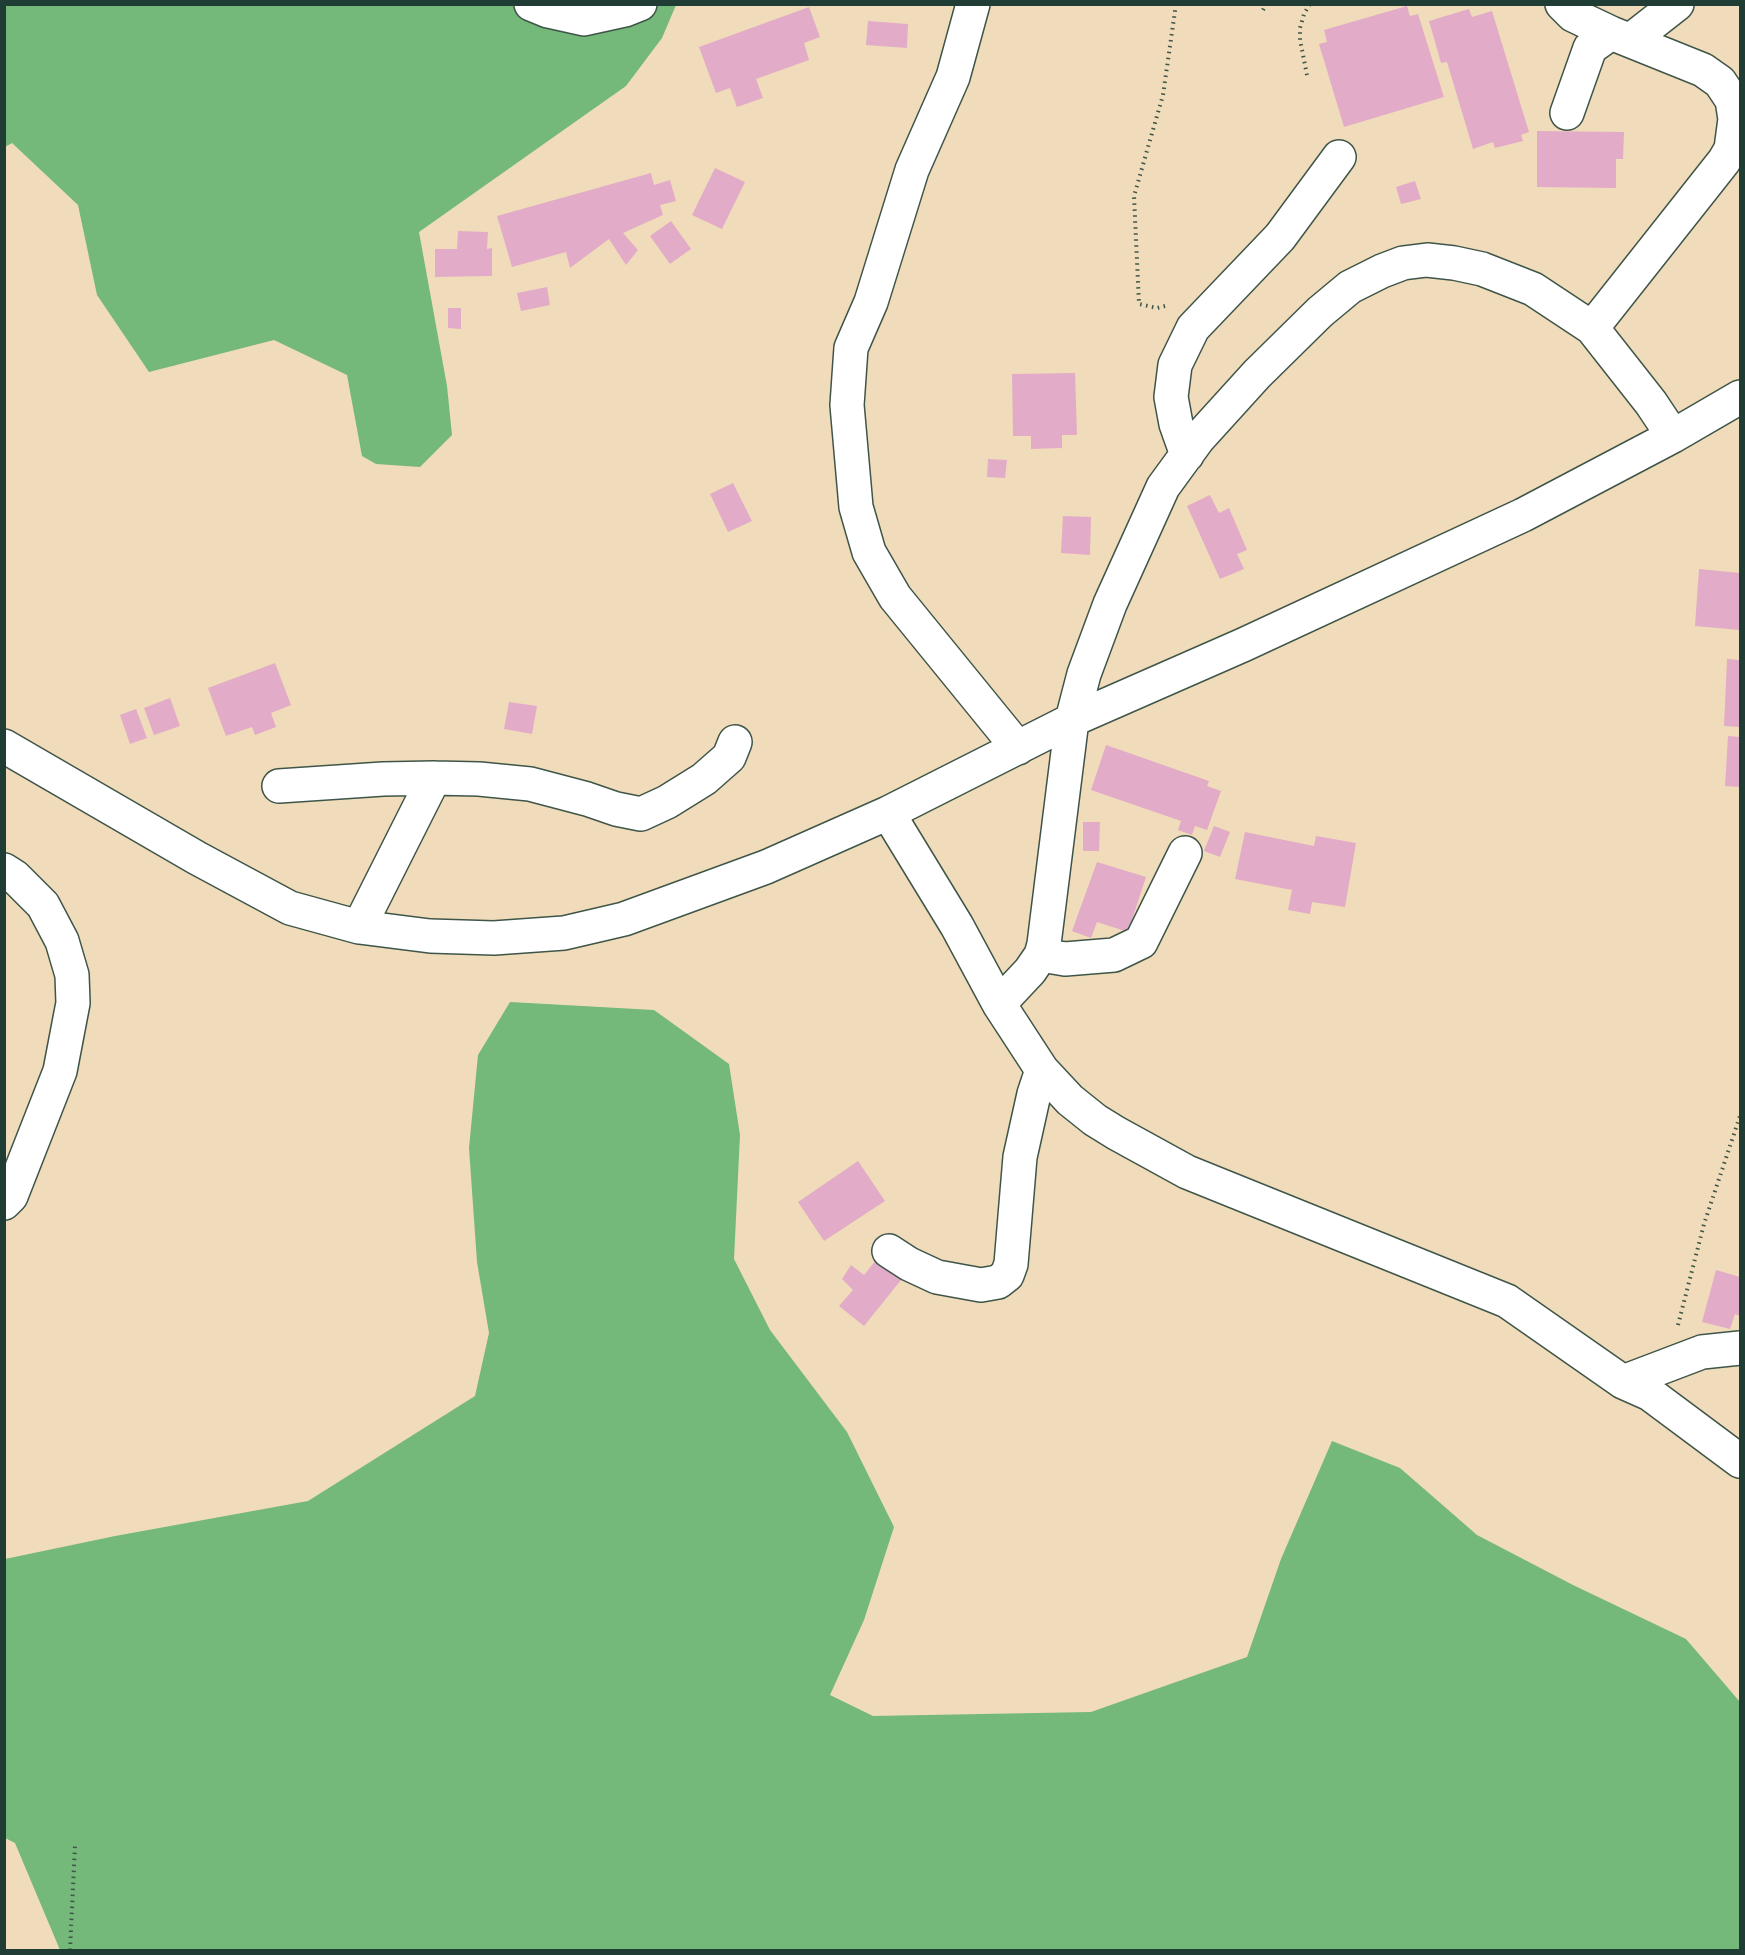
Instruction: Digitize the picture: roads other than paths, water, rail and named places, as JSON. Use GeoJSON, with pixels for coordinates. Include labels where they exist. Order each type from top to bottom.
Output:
{"type":"FeatureCollection","features":[{"type":"Feature","properties":{"kind":"street"},"geometry":{"type":"LineString","coordinates":[[531,4],[548,11],[584,19],[625,10],[640,4]]}},
{"type":"Feature","properties":{"kind":"street"},"geometry":{"type":"LineString","coordinates":[[973,4],[953,77],[912,170],[871,302],[851,348],[847,405],[856,507],[869,552],[895,597],[1018,748]]}},
{"type":"Feature","properties":{"kind":"street"},"geometry":{"type":"LineString","coordinates":[[1562,4],[1573,15],[1703,70],[1720,82],[1732,100],[1735,119],[1731,149],[1724,161],[1592,328]]}},
{"type":"Feature","properties":{"kind":"street"},"geometry":{"type":"LineString","coordinates":[[1567,113],[1590,48],[1621,37],[1677,4]]}},
{"type":"Feature","properties":{"kind":"street"},"geometry":{"type":"LineString","coordinates":[[1187,455],[1176,424],[1171,398],[1175,365],[1193,328],[1280,237],[1339,157]]}},
{"type":"Feature","properties":{"kind":"street"},"geometry":{"type":"LineString","coordinates":[[999,1004],[1041,955],[1072,720],[1084,674],[1110,604],[1163,487],[1198,440],[1257,374],[1320,312],[1350,287],[1382,270],[1403,263],[1426,260],[1482,269],[1533,289],[1592,328],[1651,403],[1673,436]]}},
{"type":"Feature","properties":{"kind":"street"},"geometry":{"type":"LineString","coordinates":[[4,746],[197,858],[290,908],[359,927],[430,936],[483,938],[564,933],[624,919],[766,867],[888,813],[1072,720],[1243,645],[1523,515],[1673,436],[1740,397]]}},
{"type":"Feature","properties":{"kind":"street"},"geometry":{"type":"LineString","coordinates":[[279,786],[434,778],[479,779],[530,784],[641,814],[667,802],[704,779],[729,757],[735,742]]}},
{"type":"Feature","properties":{"kind":"street"},"geometry":{"type":"LineString","coordinates":[[359,927],[434,778]]}},
{"type":"Feature","properties":{"kind":"street"},"geometry":{"type":"LineString","coordinates":[[888,813],[957,926],[999,1004],[1042,1070],[1070,1100],[1095,1120],[1187,1172],[1507,1301],[1623,1382],[1650,1394],[1740,1461]]}},
{"type":"Feature","properties":{"kind":"street"},"geometry":{"type":"LineString","coordinates":[[1041,955],[1065,959],[1114,955],[1141,942],[1185,853]]}},
{"type":"Feature","properties":{"kind":"street"},"geometry":{"type":"LineString","coordinates":[[4,870],[15,876],[42,906],[62,941],[72,975],[74,1003],[60,1071],[11,1196],[4,1203]]}},
{"type":"Feature","properties":{"kind":"street"},"geometry":{"type":"LineString","coordinates":[[889,1251],[909,1264],[937,1277],[981,1285],[998,1282],[1007,1275],[1011,1264],[1020,1157],[1042,1070]]}},
{"type":"Feature","properties":{"kind":"street"},"geometry":{"type":"LineString","coordinates":[[1623,1382],[1702,1352],[1740,1348]]}}]}
